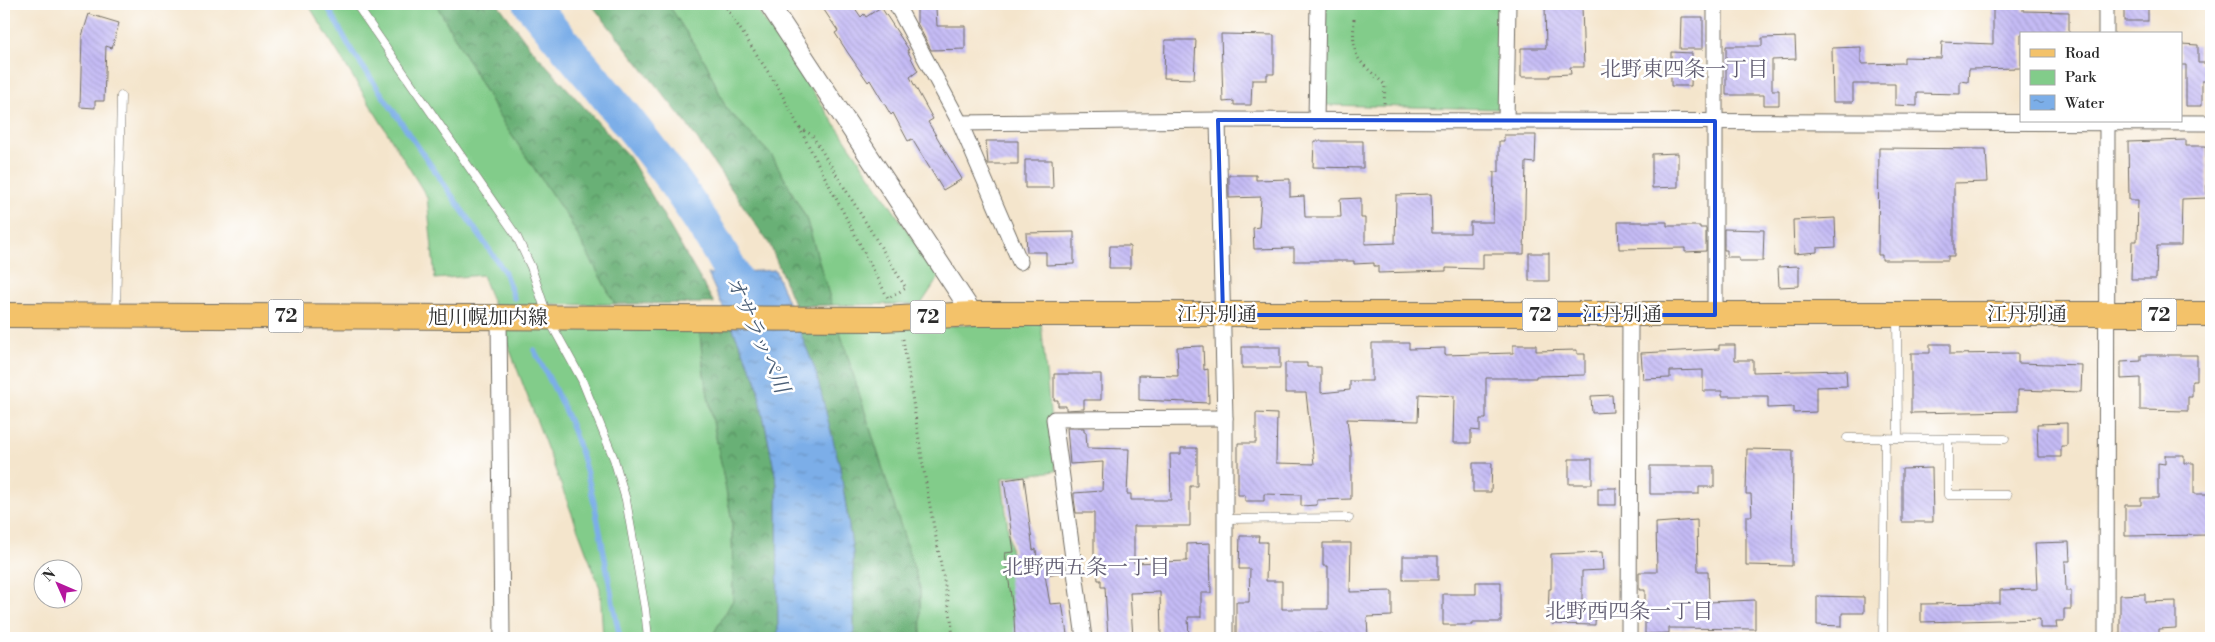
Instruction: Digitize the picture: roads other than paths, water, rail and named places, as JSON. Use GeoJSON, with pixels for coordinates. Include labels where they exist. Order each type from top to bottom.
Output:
{"type":"FeatureCollection","features":[{"type":"Feature","properties":{"kind":"main road","name":"旭川幌加内線"},"geometry":{"type":"LineString","coordinates":[[4,314],[558,318],[887,308],[973,314]]}},
{"type":"Feature","properties":{"kind":"main road","name":"江丹別通"},"geometry":{"type":"LineString","coordinates":[[973,314],[2211,314]]}},
{"type":"Feature","properties":{"kind":"street"},"geometry":{"type":"LineString","coordinates":[[769,4],[973,314]]}},
{"type":"Feature","properties":{"kind":"street"},"geometry":{"type":"LineString","coordinates":[[896,4],[960,123],[1020,262]]}},
{"type":"Feature","properties":{"kind":"street"},"geometry":{"type":"LineString","coordinates":[[1316,121],[1318,4]]}},
{"type":"Feature","properties":{"kind":"street"},"geometry":{"type":"LineString","coordinates":[[1506,121],[1508,4]]}},
{"type":"Feature","properties":{"kind":"street"},"geometry":{"type":"LineString","coordinates":[[1715,4],[1715,315]]}},
{"type":"Feature","properties":{"kind":"street"},"geometry":{"type":"LineString","coordinates":[[2106,4],[2106,32]]}},
{"type":"Feature","properties":{"kind":"street"},"geometry":{"type":"LineString","coordinates":[[960,123],[1218,120],[2020,122]]}},
{"type":"Feature","properties":{"kind":"street"},"geometry":{"type":"LineString","coordinates":[[1218,120],[1225,418],[1225,638]]}},
{"type":"Feature","properties":{"kind":"street"},"geometry":{"type":"LineString","coordinates":[[2106,638],[2107,122],[2211,123]]}},
{"type":"Feature","properties":{"kind":"street"},"geometry":{"type":"LineString","coordinates":[[1629,638],[1630,315]]}},
{"type":"Feature","properties":{"kind":"street"},"geometry":{"type":"LineString","coordinates":[[499,318],[502,638]]}},
{"type":"Feature","properties":{"kind":"street"},"geometry":{"type":"LineString","coordinates":[[1084,638],[1054,419],[1225,418]]}},
{"type":"Feature","properties":{"kind":"lane"},"geometry":{"type":"LineString","coordinates":[[356,4],[516,235],[558,318],[614,459],[626,500],[645,609],[648,638]]}},
{"type":"Feature","properties":{"kind":"lane"},"geometry":{"type":"LineString","coordinates":[[116,314],[121,96]]}},
{"type":"Feature","properties":{"kind":"lane"},"geometry":{"type":"LineString","coordinates":[[1897,315],[1898,438]]}},
{"type":"Feature","properties":{"kind":"lane"},"geometry":{"type":"LineString","coordinates":[[1847,438],[2005,439]]}},
{"type":"Feature","properties":{"kind":"lane"},"geometry":{"type":"LineString","coordinates":[[1883,638],[1885,438]]}},
{"type":"Feature","properties":{"kind":"lane"},"geometry":{"type":"LineString","coordinates":[[1948,439],[1948,495],[2007,495]]}},
{"type":"Feature","properties":{"kind":"lane"},"geometry":{"type":"LineString","coordinates":[[1226,519],[1349,518]]}},
{"type":"Feature","properties":{"kind":"water"},"geometry":{"type":"Polygon","coordinates":[[[775,270],[815,369],[840,467],[853,553],[854,638],[778,638],[777,484],[756,380],[708,274],[775,270]]]}},
{"type":"Feature","properties":{"kind":"waterway"},"geometry":{"type":"LineString","coordinates":[[326,4],[352,51],[504,271],[514,298]]}},
{"type":"Feature","properties":{"kind":"waterway","name":"オサラッペ川"},"geometry":{"type":"LineString","coordinates":[[531,4],[622,114],[682,192],[732,274],[752,316]]}},
{"type":"Feature","properties":{"kind":"waterway"},"geometry":{"type":"LineString","coordinates":[[534,350],[558,396],[578,444],[597,516],[620,638]]}},
{"type":"Feature","properties":{"kind":"district","name":"北野東四条一丁目"},"geometry":{"type":"Point","coordinates":[1684,70]}},
{"type":"Feature","properties":{"kind":"district","name":"北野西五条一丁目"},"geometry":{"type":"Point","coordinates":[1086,568]}},
{"type":"Feature","properties":{"kind":"district","name":"北野西四条一丁目"},"geometry":{"type":"Point","coordinates":[1629,612]}}]}
